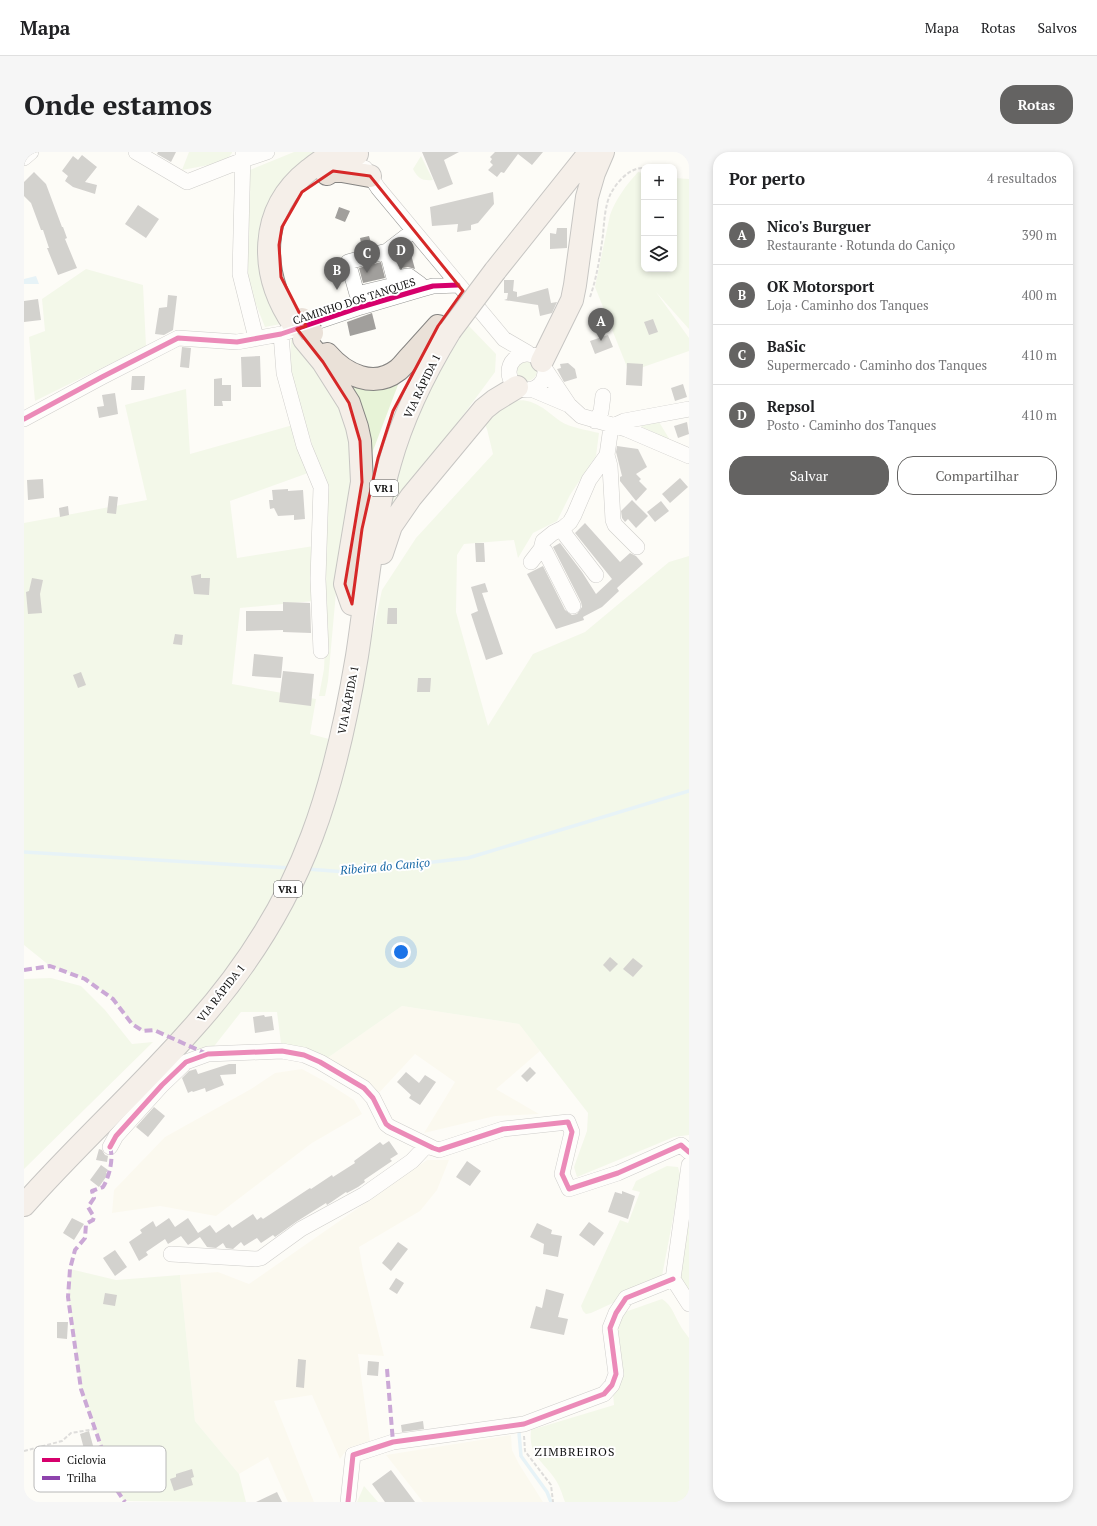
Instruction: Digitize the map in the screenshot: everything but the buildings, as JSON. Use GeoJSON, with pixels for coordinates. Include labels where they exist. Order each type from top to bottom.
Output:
{"type":"FeatureCollection","features":[{"type":"Feature","properties":{"kind":"highway","name":"VIA RÁPIDA 1"},"geometry":{"type":"LineString","coordinates":[[24,1185],[64,1142],[169,1044],[200,1019],[242,966],[262,937],[281,904],[312,837],[338,751],[352,604],[362,529],[378,458],[393,411],[412,372],[444,325],[573,152]]}},
{"type":"Feature","properties":{"kind":"highway","name":"VIA RÁPIDA 1"},"geometry":{"type":"LineString","coordinates":[[490,265],[590,152]]}},
{"type":"Feature","properties":{"kind":"highway"},"geometry":{"type":"LineString","coordinates":[[538,361],[572,300],[587,197],[594,173],[603,152]]}},
{"type":"Feature","properties":{"kind":"highway"},"geometry":{"type":"LineString","coordinates":[[342,156],[342,171],[370,176]]}},
{"type":"Feature","properties":{"kind":"highway"},"geometry":{"type":"LineString","coordinates":[[342,156],[321,178],[302,192],[295,200],[282,227],[278,245],[282,277],[299,330],[323,362],[349,403],[358,427],[362,482],[345,584],[352,604]]}},
{"type":"Feature","properties":{"kind":"highway","name":"VIA RÁPIDA 1"},"geometry":{"type":"LineString","coordinates":[[342,701],[356,658],[374,536],[390,463],[406,416],[434,357],[444,325]]}},
{"type":"Feature","properties":{"kind":"highway"},"geometry":{"type":"LineString","coordinates":[[299,330],[345,371],[362,378],[374,378],[383,377],[399,370],[444,325]]}},
{"type":"Feature","properties":{"kind":"highway"},"geometry":{"type":"LineString","coordinates":[[356,658],[370,627],[378,572],[383,548],[391,526],[411,497],[484,409],[494,401],[524,388]]}},
{"type":"Feature","properties":{"kind":"highway","name":"VIA RÁPIDA 1"},"geometry":{"type":"LineString","coordinates":[[24,1205],[72,1154],[169,1044]]}},
{"type":"Feature","properties":{"kind":"street"},"geometry":{"type":"LineString","coordinates":[[24,158],[31,152]]}},
{"type":"Feature","properties":{"kind":"street"},"geometry":{"type":"LineString","coordinates":[[136,152],[187,182],[243,156],[267,152]]}},
{"type":"Feature","properties":{"kind":"street"},"geometry":{"type":"LineString","coordinates":[[243,156],[240,274],[256,338]]}},
{"type":"Feature","properties":{"kind":"street"},"geometry":{"type":"LineString","coordinates":[[342,156],[370,176],[413,231],[504,339],[538,361],[570,406],[581,416],[614,426],[689,456]]}},
{"type":"Feature","properties":{"kind":"street"},"geometry":{"type":"LineString","coordinates":[[413,231],[388,252],[348,262],[357,294],[387,289],[409,276],[420,284],[422,289]]}},
{"type":"Feature","properties":{"kind":"street"},"geometry":{"type":"LineString","coordinates":[[387,289],[388,252]]}},
{"type":"Feature","properties":{"kind":"street","name":"CAMINHO DOS TANQUES"},"geometry":{"type":"LineString","coordinates":[[24,419],[178,338],[237,342],[299,330],[387,289],[422,289],[433,286],[458,285]]}},
{"type":"Feature","properties":{"kind":"street"},"geometry":{"type":"LineString","coordinates":[[299,330],[284,372],[304,446],[320,487],[318,579],[321,651]]}},
{"type":"Feature","properties":{"kind":"street"},"geometry":{"type":"LineString","coordinates":[[504,339],[512,361]]}},
{"type":"Feature","properties":{"kind":"street"},"geometry":{"type":"LineString","coordinates":[[538,361],[516,356],[509,369],[509,377],[524,388],[570,406]]}},
{"type":"Feature","properties":{"kind":"street"},"geometry":{"type":"LineString","coordinates":[[524,388],[537,387],[542,382],[544,376],[538,361]]}},
{"type":"Feature","properties":{"kind":"street"},"geometry":{"type":"LineString","coordinates":[[595,421],[601,412],[603,396]]}},
{"type":"Feature","properties":{"kind":"street"},"geometry":{"type":"LineString","coordinates":[[637,547],[615,525],[613,520],[610,466],[607,456],[610,434],[614,426],[624,421],[689,409]]}},
{"type":"Feature","properties":{"kind":"street"},"geometry":{"type":"LineString","coordinates":[[531,562],[541,549],[543,541],[563,528],[574,515],[589,480],[607,456]]}},
{"type":"Feature","properties":{"kind":"street"},"geometry":{"type":"LineString","coordinates":[[563,528],[566,536],[596,575]]}},
{"type":"Feature","properties":{"kind":"street"},"geometry":{"type":"LineString","coordinates":[[541,549],[545,551],[573,606]]}},
{"type":"Feature","properties":{"kind":"street"},"geometry":{"type":"LineString","coordinates":[[110,1147],[116,1136],[186,1062],[208,1054],[282,1051],[304,1055],[345,1076],[364,1088],[373,1098],[386,1124],[390,1128],[439,1150],[503,1129],[568,1122],[572,1132],[562,1174],[569,1189],[618,1173],[681,1145],[689,1152]]}},
{"type":"Feature","properties":{"kind":"street"},"geometry":{"type":"LineString","coordinates":[[171,1254],[256,1259],[261,1258],[301,1229],[365,1194],[412,1161],[427,1145]]}},
{"type":"Feature","properties":{"kind":"street"},"geometry":{"type":"LineString","coordinates":[[689,1165],[673,1279],[689,1304]]}},
{"type":"Feature","properties":{"kind":"street"},"geometry":{"type":"LineString","coordinates":[[348,1502],[352,1455],[393,1442],[524,1424],[604,1394],[612,1385],[616,1374],[610,1328],[616,1313],[626,1298],[673,1279]]}},
{"type":"Feature","properties":{"kind":"path"},"geometry":{"type":"LineString","coordinates":[[590,300],[596,280],[610,194],[619,181],[636,169],[641,168]]}},
{"type":"Feature","properties":{"kind":"path"},"geometry":{"type":"LineString","coordinates":[[524,1424],[525,1452],[551,1485],[553,1502]]}},
{"type":"Feature","properties":{"kind":"path"},"geometry":{"type":"LineString","coordinates":[[43,1446],[62,1441],[70,1433],[95,1429]]}},
{"type":"Feature","properties":{"kind":"path"},"geometry":{"type":"LineString","coordinates":[[24,1451],[34,1448]]}},
{"type":"Feature","properties":{"kind":"highlighted area"},"geometry":{"type":"Polygon","coordinates":[[[333,171],[370,176],[463,291],[438,326],[393,411],[378,458],[362,529],[352,604],[345,584],[362,482],[360,441],[349,403],[323,362],[297,329],[306,326],[281,277],[279,245],[282,227],[302,192],[333,171]]]}},
{"type":"Feature","properties":{"kind":"shaded area"},"geometry":{"type":"Polygon","coordinates":[[[402,1006],[519,1024],[540,1051],[496,1089],[539,1114],[495,1116],[424,1133],[455,1082],[415,1054],[377,1095],[326,1059],[402,1006]]]}},
{"type":"Feature","properties":{"kind":"shaded area"},"geometry":{"type":"Polygon","coordinates":[[[302,1069],[354,1100],[362,1114],[312,1143],[216,1216],[160,1206],[112,1213],[114,1190],[165,1137],[251,1089],[275,1073],[302,1069]]]}},
{"type":"Feature","properties":{"kind":"shaded area"},"geometry":{"type":"Polygon","coordinates":[[[427,1160],[449,1160],[437,1190],[420,1211],[359,1247],[363,1270],[384,1356],[358,1354],[370,1441],[348,1448],[340,1459],[312,1395],[274,1401],[314,1502],[288,1502],[268,1457],[239,1474],[195,1421],[180,1275],[218,1272],[249,1284],[427,1160]]]}},
{"type":"Feature","properties":{"kind":"shaded area"},"geometry":{"type":"Polygon","coordinates":[[[511,1435],[512,1450],[543,1502],[423,1502],[386,1455],[511,1435]]]}},
{"type":"Feature","properties":{"kind":"green space"},"geometry":{"type":"Polygon","coordinates":[[[189,152],[232,153],[225,162],[182,170],[189,152]]]}},
{"type":"Feature","properties":{"kind":"green space"},"geometry":{"type":"Polygon","coordinates":[[[294,152],[319,152],[268,224],[286,323],[265,327],[243,272],[250,170],[294,152]]]}},
{"type":"Feature","properties":{"kind":"green space"},"geometry":{"type":"Polygon","coordinates":[[[421,156],[433,180],[421,179],[413,169],[421,156]]]}},
{"type":"Feature","properties":{"kind":"green space"},"geometry":{"type":"Polygon","coordinates":[[[638,172],[641,172],[641,272],[677,272],[677,178],[689,179],[689,329],[656,292],[689,338],[689,351],[629,372],[595,287],[610,215],[615,203],[629,182],[638,172]]]}},
{"type":"Feature","properties":{"kind":"green space"},"geometry":{"type":"Polygon","coordinates":[[[86,269],[143,285],[146,346],[35,401],[29,337],[45,331],[42,299],[86,269]]]}},
{"type":"Feature","properties":{"kind":"green space"},"geometry":{"type":"Polygon","coordinates":[[[468,325],[496,354],[495,372],[382,525],[419,404],[468,325]]]}},
{"type":"Feature","properties":{"kind":"green space"},"geometry":{"type":"Polygon","coordinates":[[[291,339],[313,365],[340,410],[347,427],[353,466],[337,581],[328,681],[325,696],[319,696],[324,669],[325,648],[324,482],[290,375],[291,339]]]}},
{"type":"Feature","properties":{"kind":"green space"},"geometry":{"type":"Polygon","coordinates":[[[523,361],[531,361],[537,367],[537,375],[531,381],[523,381],[517,375],[517,367],[523,361]]]}},
{"type":"Feature","properties":{"kind":"green space"},"geometry":{"type":"Polygon","coordinates":[[[401,377],[366,469],[340,380],[358,388],[381,388],[401,377]]]}},
{"type":"Feature","properties":{"kind":"green space"},"geometry":{"type":"Polygon","coordinates":[[[186,389],[190,454],[293,425],[308,473],[230,501],[237,558],[314,546],[314,601],[240,608],[232,684],[316,699],[310,734],[348,744],[382,590],[416,538],[493,454],[485,425],[510,403],[517,400],[525,400],[543,408],[564,423],[599,433],[596,456],[570,495],[557,521],[533,533],[518,558],[514,540],[464,544],[457,555],[456,612],[488,726],[533,654],[585,632],[669,562],[689,556],[689,1135],[674,1137],[577,1177],[574,1167],[587,1131],[588,1113],[519,1024],[402,1006],[326,1059],[282,1051],[277,1012],[241,1012],[208,1054],[154,1030],[143,1031],[132,1024],[113,999],[85,979],[50,966],[24,945],[24,523],[147,500],[125,405],[186,389]]]}},
{"type":"Feature","properties":{"kind":"green space"},"geometry":{"type":"Polygon","coordinates":[[[659,422],[670,440],[640,426],[659,422]]]}},
{"type":"Feature","properties":{"kind":"green space"},"geometry":{"type":"Polygon","coordinates":[[[51,978],[81,986],[105,1010],[132,1044],[153,1042],[24,1169],[24,979],[51,978]]]}},
{"type":"Feature","properties":{"kind":"green space"},"geometry":{"type":"Polygon","coordinates":[[[667,1166],[678,1167],[681,1177],[661,1281],[586,1314],[581,1306],[620,1220],[628,1223],[640,1192],[632,1190],[636,1181],[667,1166]]]}},
{"type":"Feature","properties":{"kind":"green space"},"geometry":{"type":"Polygon","coordinates":[[[689,1223],[689,1291],[679,1276],[689,1223]]]}},
{"type":"Feature","properties":{"kind":"green space"},"geometry":{"type":"Polygon","coordinates":[[[70,1269],[116,1280],[180,1275],[195,1421],[239,1474],[246,1502],[124,1501],[118,1492],[166,1492],[166,1446],[100,1446],[81,1389],[68,1297],[70,1269]]]}},
{"type":"Feature","properties":{"kind":"green space"},"geometry":{"type":"Polygon","coordinates":[[[662,1299],[671,1307],[681,1327],[689,1338],[689,1502],[565,1502],[557,1482],[534,1452],[531,1439],[531,1430],[614,1405],[608,1339],[625,1312],[662,1299]]]}},
{"type":"Feature","properties":{"kind":"green space"},"geometry":{"type":"Polygon","coordinates":[[[364,1486],[378,1502],[357,1502],[364,1486]]]}},
{"type":"Feature","properties":{"kind":"water"},"geometry":{"type":"Polygon","coordinates":[[[36,276],[39,284],[24,284],[24,279],[36,276]]]}},
{"type":"Feature","properties":{"kind":"waterway","name":"Ribeira do Caniço"},"geometry":{"type":"LineString","coordinates":[[307,869],[346,872],[468,858],[689,791]]}},
{"type":"Feature","properties":{"kind":"waterway","name":"Ribeira do Caniço"},"geometry":{"type":"LineString","coordinates":[[24,852],[291,868]]}},
{"type":"Feature","properties":{"kind":"waterway"},"geometry":{"type":"LineString","coordinates":[[519,1433],[521,1456],[547,1492],[551,1502]]}},
{"type":"Feature","properties":{"kind":"marked path"},"geometry":{"type":"LineString","coordinates":[[24,970],[50,966],[85,979],[113,999],[132,1024],[143,1031],[154,1030],[207,1054]]}},
{"type":"Feature","properties":{"kind":"marked path"},"geometry":{"type":"LineString","coordinates":[[101,1446],[81,1389],[68,1297],[70,1269],[75,1250],[85,1238],[86,1224],[93,1220],[94,1217],[88,1207],[94,1198],[92,1191],[103,1187],[109,1173],[111,1162],[110,1147]]}},
{"type":"Feature","properties":{"kind":"marked path"},"geometry":{"type":"LineString","coordinates":[[387,1369],[393,1442]]}},
{"type":"Feature","properties":{"kind":"marked path"},"geometry":{"type":"LineString","coordinates":[[118,1492],[125,1502]]}},
{"type":"Feature","properties":{"kind":"cycle path"},"geometry":{"type":"LineString","coordinates":[[24,419],[178,338],[237,342],[281,334],[361,307],[422,289],[433,286],[458,285]]}},
{"type":"Feature","properties":{"kind":"cycle path"},"geometry":{"type":"LineString","coordinates":[[110,1147],[116,1136],[162,1085],[186,1062],[208,1054],[282,1051],[304,1055],[320,1062],[364,1088],[373,1098],[386,1124],[439,1150],[503,1129],[568,1122],[572,1132],[562,1174],[569,1189],[618,1173],[681,1145],[689,1152]]}},
{"type":"Feature","properties":{"kind":"cycle path"},"geometry":{"type":"LineString","coordinates":[[348,1502],[353,1455],[393,1442],[524,1424],[604,1394],[612,1385],[616,1374],[610,1328],[616,1313],[626,1298],[673,1279]]}},
{"type":"Feature","properties":{"kind":"place","name":"Repsol"},"geometry":{"type":"Point","coordinates":[401,270]}},
{"type":"Feature","properties":{"kind":"place","name":"BaSic"},"geometry":{"type":"Point","coordinates":[367,273]}},
{"type":"Feature","properties":{"kind":"place","name":"OK Motorsport"},"geometry":{"type":"Point","coordinates":[337,290]}},
{"type":"Feature","properties":{"kind":"place","name":"Nico's Burguer"},"geometry":{"type":"Point","coordinates":[601,341]}},
{"type":"Feature","properties":{"kind":"district","name":"ZIMBREIROS"},"geometry":{"type":"Point","coordinates":[575,1451]}}]}
